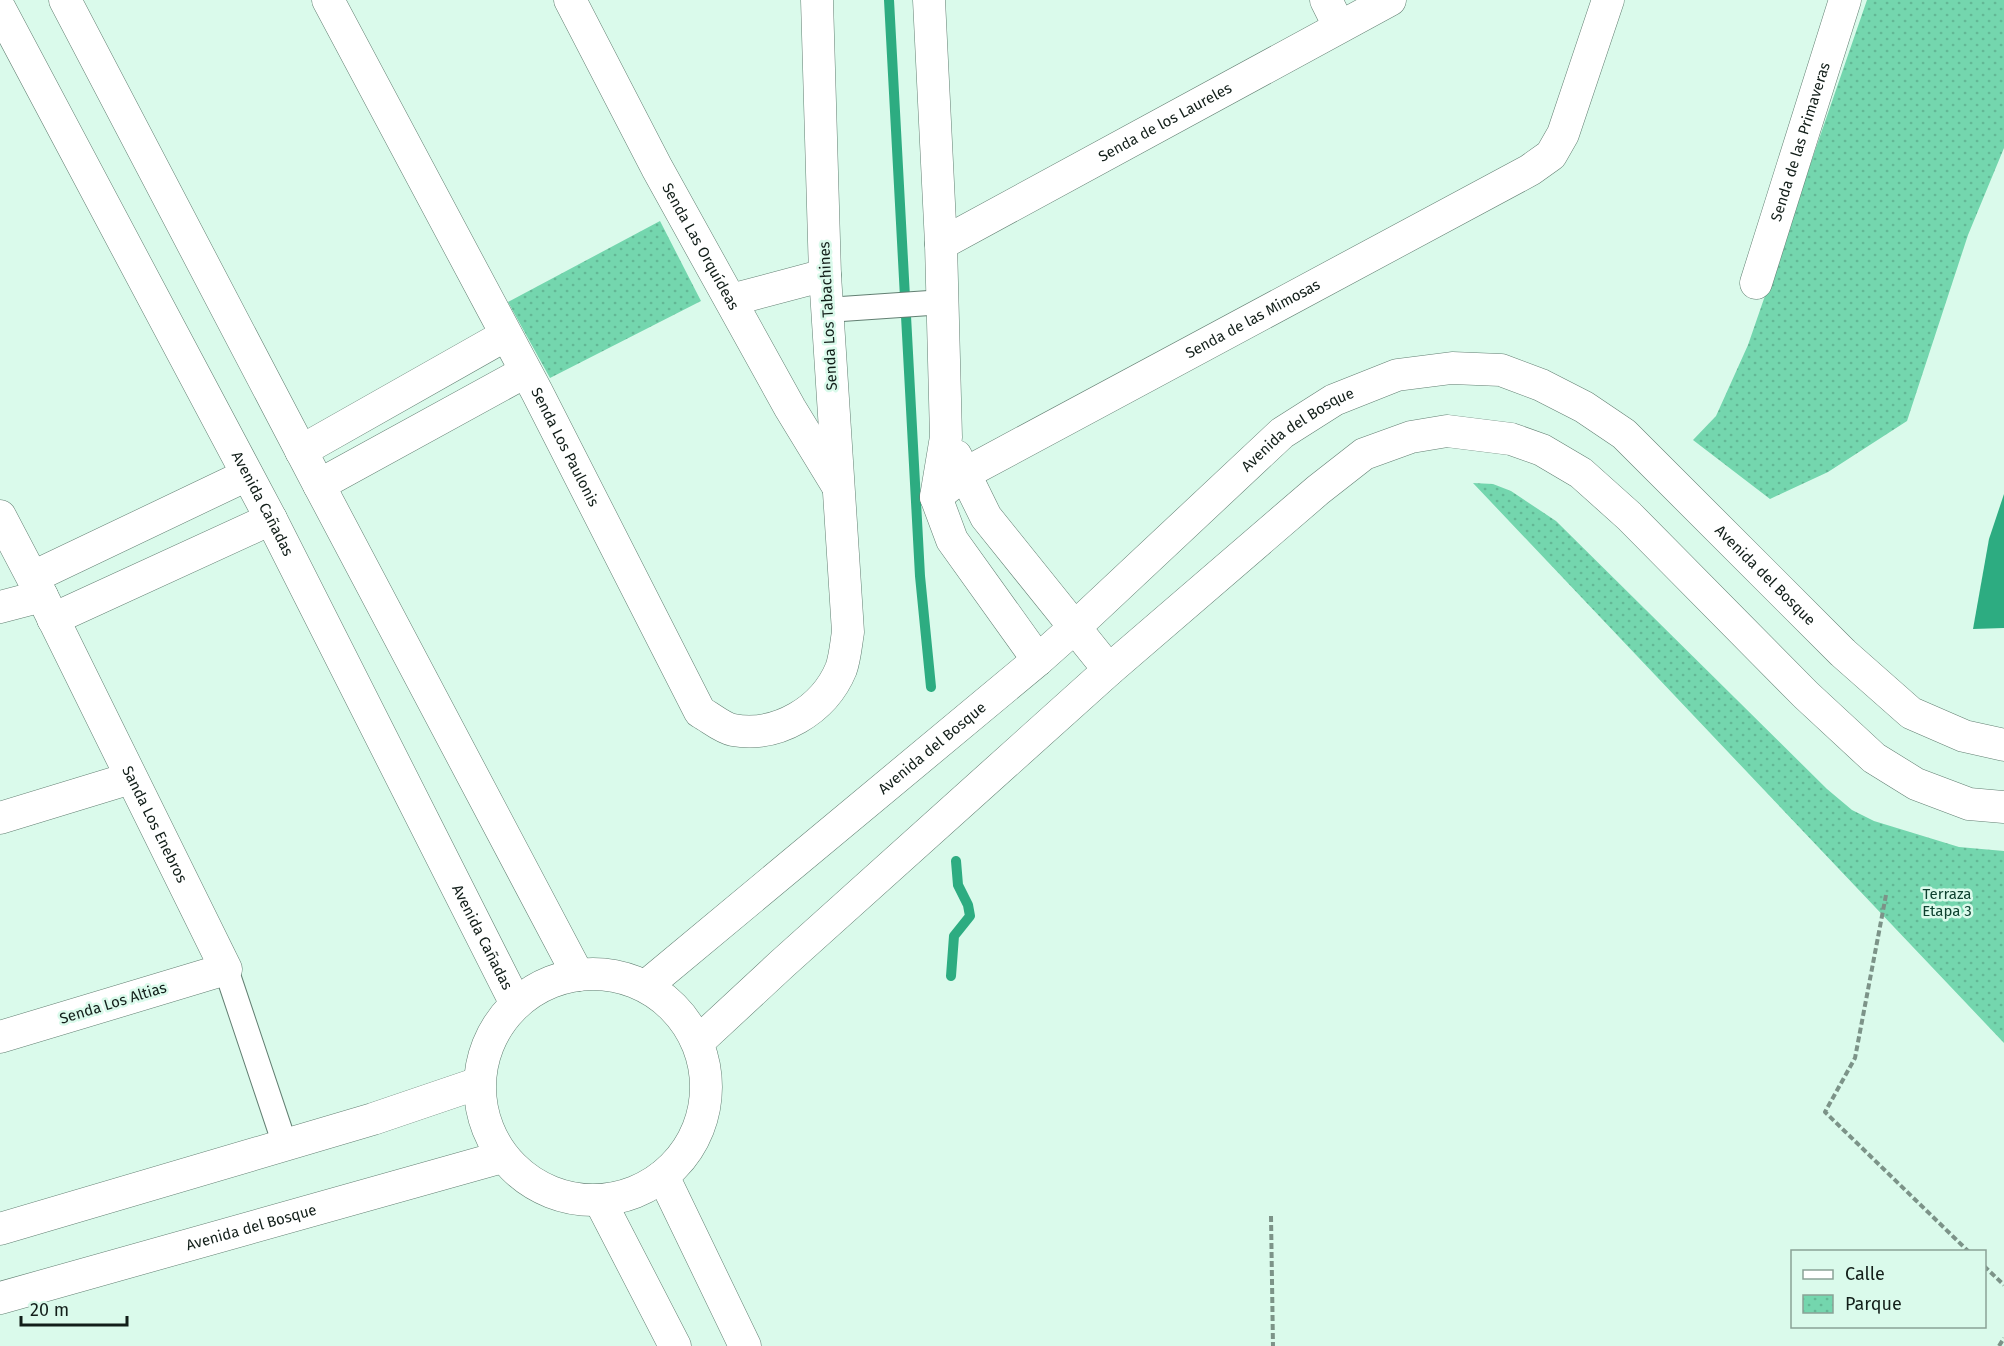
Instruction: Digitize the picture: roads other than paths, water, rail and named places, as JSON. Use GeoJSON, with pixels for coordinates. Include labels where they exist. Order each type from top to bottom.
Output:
{"type":"FeatureCollection","features":[{"type":"Feature","properties":{"kind":"street"},"geometry":{"type":"LineString","coordinates":[[65,0],[578,975]]}},
{"type":"Feature","properties":{"kind":"street","name":"Senda Los Paulonis"},"geometry":{"type":"LineString","coordinates":[[328,0],[506,335],[700,712],[731,729],[761,730],[795,720],[823,699],[841,668],[848,632]]}},
{"type":"Feature","properties":{"kind":"street","name":"Senda Las Orquídeas"},"geometry":{"type":"LineString","coordinates":[[570,0],[657,168],[790,408],[839,489]]}},
{"type":"Feature","properties":{"kind":"street","name":"Senda Los Tabachines"},"geometry":{"type":"LineString","coordinates":[[817,0],[826,310],[848,632]]}},
{"type":"Feature","properties":{"kind":"street","name":"Senda de los Laureles"},"geometry":{"type":"LineString","coordinates":[[941,244],[1333,13],[1390,0]]}},
{"type":"Feature","properties":{"kind":"street","name":"Senda de las Mimosas"},"geometry":{"type":"LineString","coordinates":[[936,496],[964,474],[1530,170],[1551,155],[1563,134],[1608,0]]}},
{"type":"Feature","properties":{"kind":"street","name":"Senda de las Primaveras"},"geometry":{"type":"LineString","coordinates":[[1755,284],[1845,0]]}},
{"type":"Feature","properties":{"kind":"street"},"geometry":{"type":"LineString","coordinates":[[936,4],[946,437],[936,496],[952,540],[1038,660]]}},
{"type":"Feature","properties":{"kind":"street","name":"Avenida Cañadas"},"geometry":{"type":"LineString","coordinates":[[0,9],[271,519],[516,1004]]}},
{"type":"Feature","properties":{"kind":"street"},"geometry":{"type":"LineString","coordinates":[[731,300],[825,275]]}},
{"type":"Feature","properties":{"kind":"street"},"geometry":{"type":"LineString","coordinates":[[826,310],[944,302]]}},
{"type":"Feature","properties":{"kind":"street"},"geometry":{"type":"LineString","coordinates":[[301,451],[506,335]]}},
{"type":"Feature","properties":{"kind":"street","name":"Avenida del Bosque"},"geometry":{"type":"LineString","coordinates":[[646,987],[1038,660],[1282,433],[1334,400],[1397,375],[1452,368],[1501,370],[1541,385],[1584,407],[1624,434],[1843,653],[1911,713],[1964,736],[2004,745]]}},
{"type":"Feature","properties":{"kind":"street"},"geometry":{"type":"LineString","coordinates":[[319,485],[525,372]]}},
{"type":"Feature","properties":{"kind":"street"},"geometry":{"type":"LineString","coordinates":[[698,1042],[1109,670],[1317,490],[1364,454],[1411,437],[1447,431],[1511,439],[1542,450],[1581,473],[1629,516],[1806,695],[1874,758],[1916,784],[1969,804],[2004,807]]}},
{"type":"Feature","properties":{"kind":"street"},"geometry":{"type":"LineString","coordinates":[[946,437],[986,517],[1109,670]]}},
{"type":"Feature","properties":{"kind":"street"},"geometry":{"type":"LineString","coordinates":[[43,597],[247,475]]}},
{"type":"Feature","properties":{"kind":"street","name":"Sanda Los Enebros"},"geometry":{"type":"LineString","coordinates":[[0,516],[43,597],[226,969],[285,1145]]}},
{"type":"Feature","properties":{"kind":"street"},"geometry":{"type":"LineString","coordinates":[[0,607],[43,597],[271,519]]}},
{"type":"Feature","properties":{"kind":"street"},"geometry":{"type":"LineString","coordinates":[[0,818],[131,778]]}},
{"type":"Feature","properties":{"kind":"street","name":"Senda Los Altias"},"geometry":{"type":"LineString","coordinates":[[0,1037],[226,969]]}},
{"type":"Feature","properties":{"kind":"street"},"geometry":{"type":"LineString","coordinates":[[602,974],[624,978],[646,987],[676,1010],[698,1042],[706,1071],[706,1101],[699,1129],[684,1155],[663,1176],[633,1193],[600,1201],[563,1197],[529,1182],[502,1157],[484,1122],[479,1083],[490,1039],[516,1004],[545,984],[578,975],[602,974]]}},
{"type":"Feature","properties":{"kind":"street"},"geometry":{"type":"LineString","coordinates":[[0,1229],[373,1119],[479,1083]]}},
{"type":"Feature","properties":{"kind":"street","name":"Avenida del Bosque"},"geometry":{"type":"LineString","coordinates":[[0,1298],[502,1157]]}},
{"type":"Feature","properties":{"kind":"street"},"geometry":{"type":"LineString","coordinates":[[663,1176],[745,1346]]}},
{"type":"Feature","properties":{"kind":"street"},"geometry":{"type":"LineString","coordinates":[[600,1201],[675,1346]]}},
{"type":"Feature","properties":{"kind":"waterway"},"geometry":{"type":"LineString","coordinates":[[889,0],[920,576],[931,687]]}},
{"type":"Feature","properties":{"kind":"waterway"},"geometry":{"type":"LineString","coordinates":[[951,976],[954,936],[970,916],[968,905],[958,885],[956,861]]}},
{"type":"Feature","properties":{"kind":"park label","name":"Terraza Etapa 3"},"geometry":{"type":"Point","coordinates":[1947,902]}}]}
